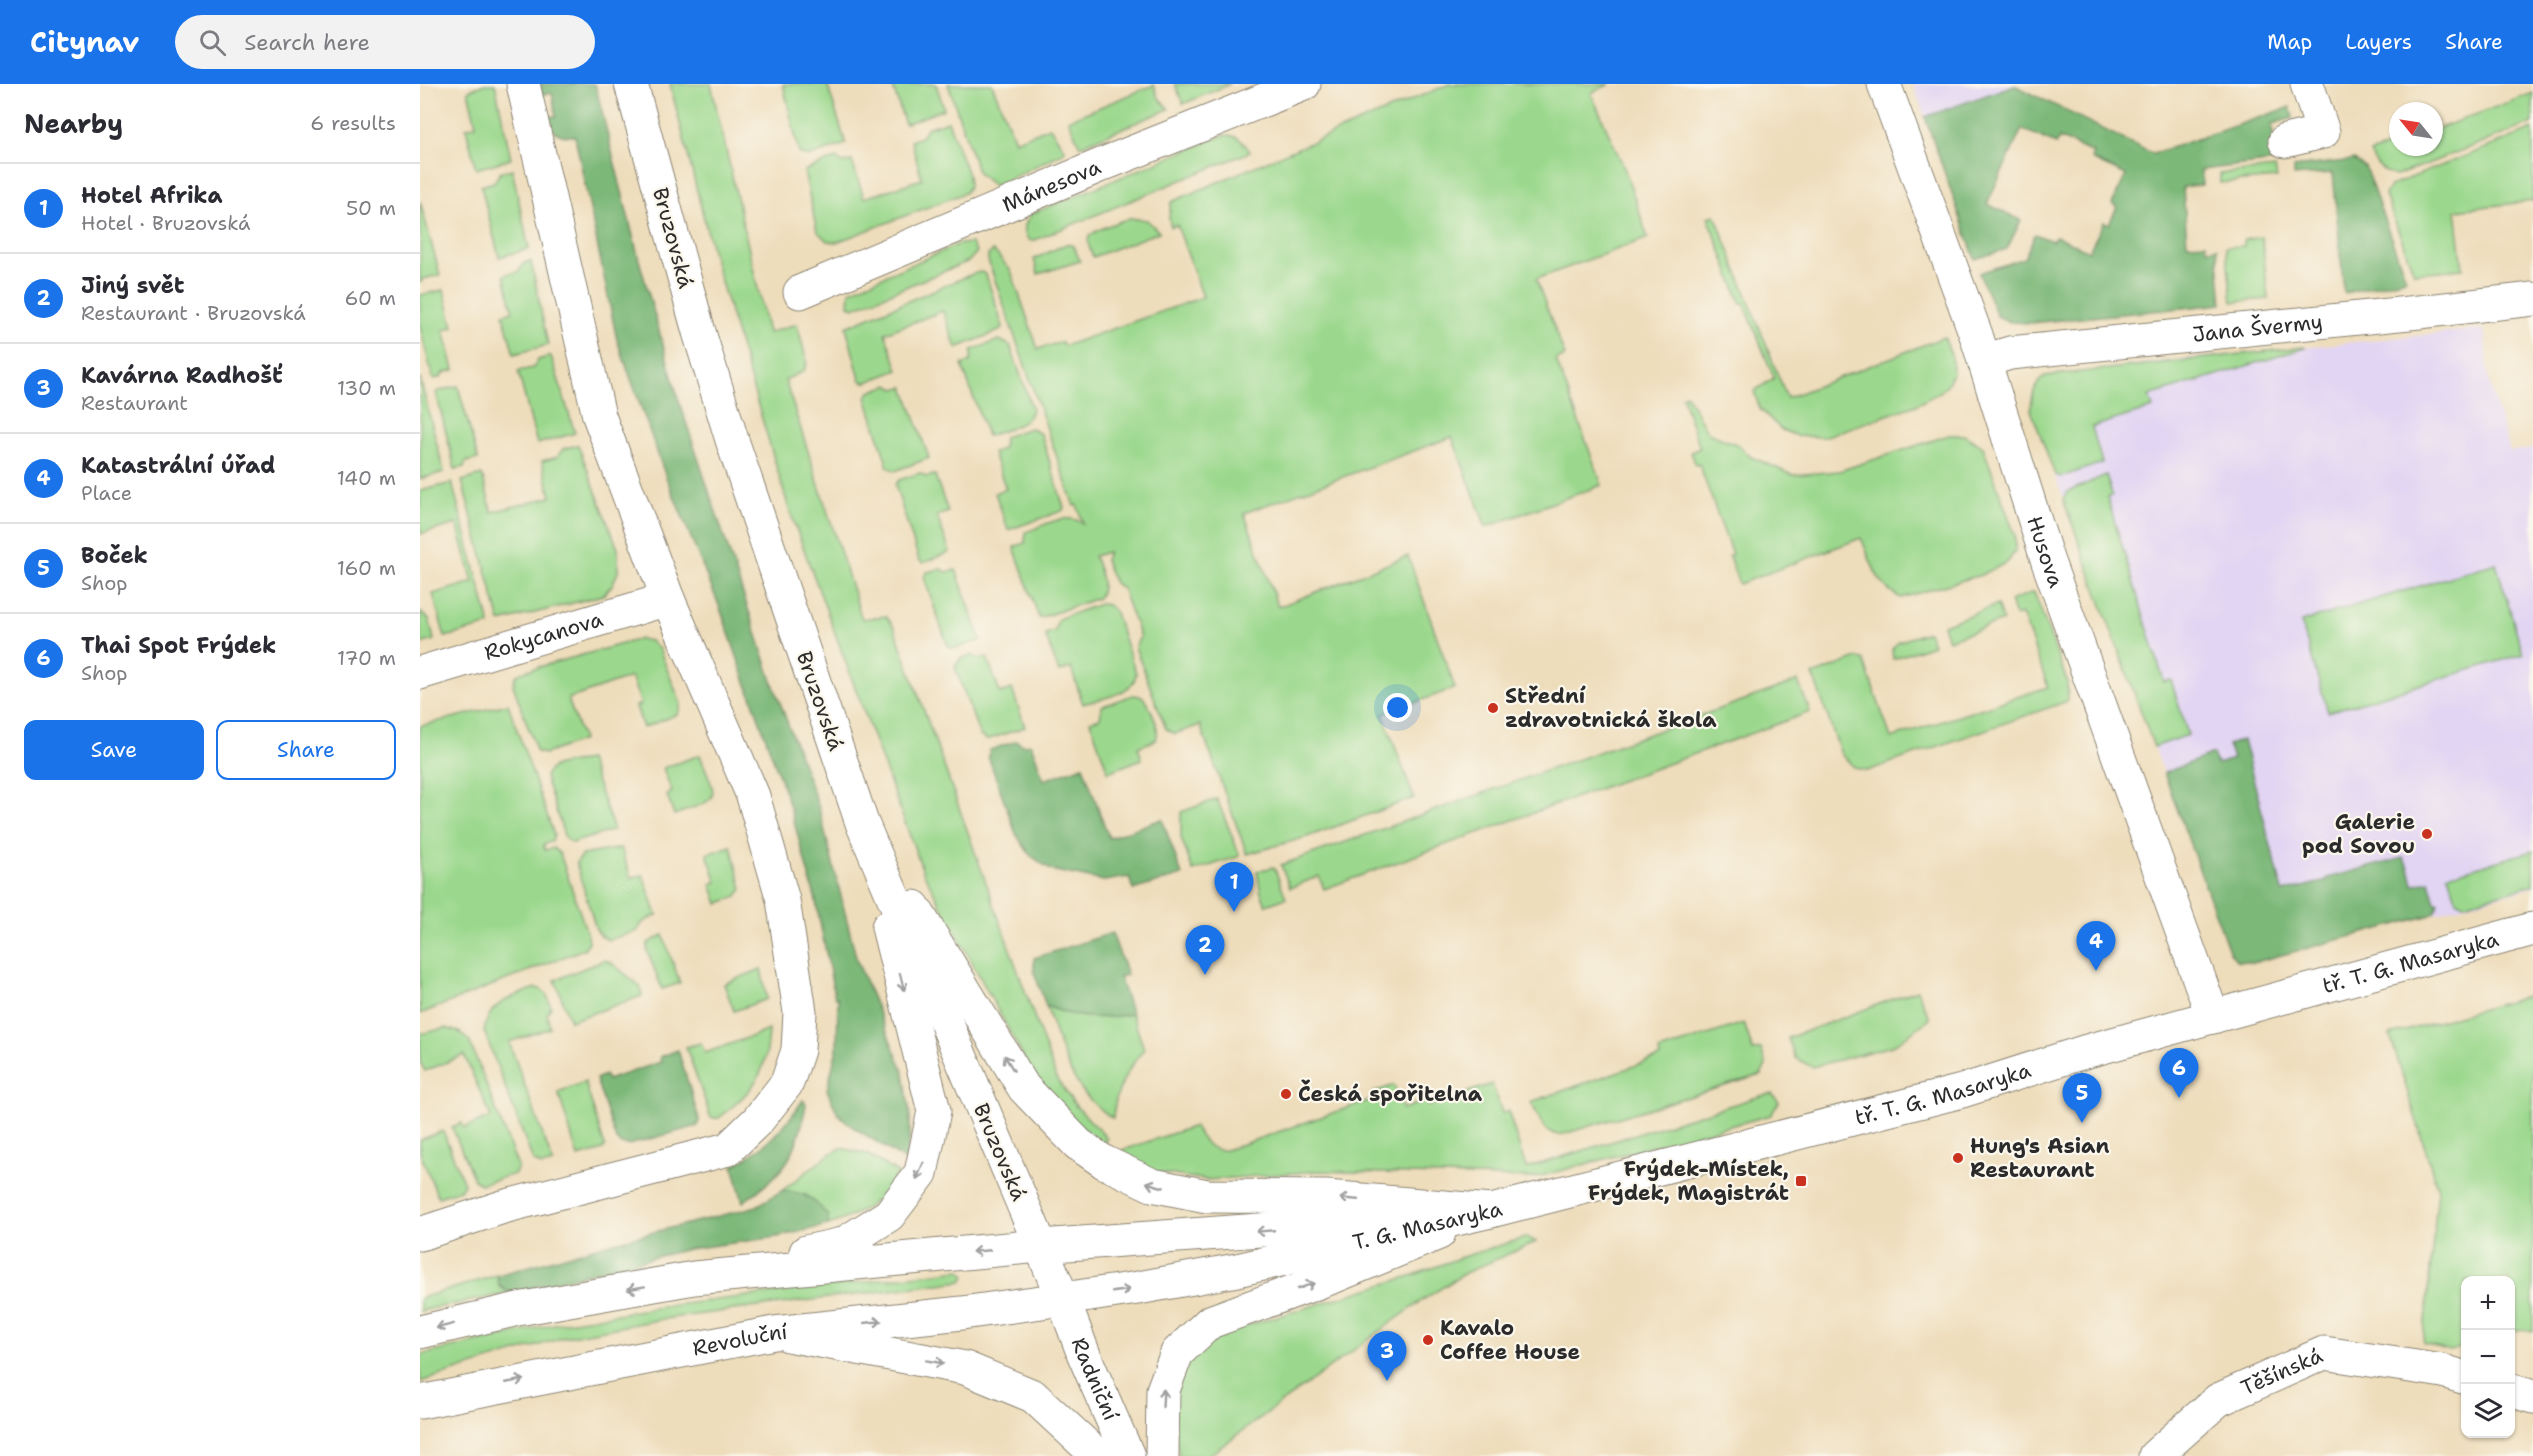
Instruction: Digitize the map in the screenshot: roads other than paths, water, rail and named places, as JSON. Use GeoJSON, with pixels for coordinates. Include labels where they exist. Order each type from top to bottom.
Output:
{"type":"FeatureCollection","features":[{"type":"Feature","properties":{"kind":"street"},"geometry":{"type":"LineString","coordinates":[[420,1234],[503,1207],[728,1149],[758,1120],[786,1083],[798,1050],[800,1012],[783,900],[753,796],[668,599],[599,416],[523,84]]}},
{"type":"Feature","properties":{"kind":"street","name":"Bruzovská"},"geometry":{"type":"LineString","coordinates":[[631,84],[699,332],[732,440],[862,823],[1063,1299]]}},
{"type":"Feature","properties":{"kind":"street","name":"Mánesova"},"geometry":{"type":"LineString","coordinates":[[800,292],[1095,168],[1304,84]]}},
{"type":"Feature","properties":{"kind":"street","name":"Husova"},"geometry":{"type":"LineString","coordinates":[[1884,84],[1984,361],[2048,562],[2213,1017]]}},
{"type":"Feature","properties":{"kind":"street"},"geometry":{"type":"LineString","coordinates":[[2285,141],[2323,132],[2307,84]]}},
{"type":"Feature","properties":{"kind":"street","name":"Jana Švermy"},"geometry":{"type":"LineString","coordinates":[[1984,361],[2010,352],[2420,312],[2533,298]]}},
{"type":"Feature","properties":{"kind":"street","name":"Rokycanova"},"geometry":{"type":"LineString","coordinates":[[420,673],[668,599]]}},
{"type":"Feature","properties":{"kind":"street"},"geometry":{"type":"LineString","coordinates":[[862,823],[954,970],[1024,1088],[1078,1144],[1104,1162],[1152,1185],[1207,1196],[1326,1197],[1491,1211]]}},
{"type":"Feature","properties":{"kind":"street"},"geometry":{"type":"LineString","coordinates":[[420,1332],[518,1309],[694,1278],[843,1244],[889,1215],[921,1173],[934,1111],[862,823]]}},
{"type":"Feature","properties":{"kind":"street","name":"tř. T. G. Masaryka"},"geometry":{"type":"LineString","coordinates":[[1491,1211],[1962,1091],[2084,1052],[2533,929]]}},
{"type":"Feature","properties":{"kind":"street"},"geometry":{"type":"LineString","coordinates":[[1162,1456],[1163,1390],[1177,1353],[1210,1322],[1335,1276],[1491,1211]]}},
{"type":"Feature","properties":{"kind":"street","name":"T. G. Masaryka"},"geometry":{"type":"LineString","coordinates":[[1040,1246],[1243,1233],[1491,1211]]}},
{"type":"Feature","properties":{"kind":"street","name":"T. G. Masaryka"},"geometry":{"type":"LineString","coordinates":[[1063,1299],[1237,1270],[1491,1211]]}},
{"type":"Feature","properties":{"kind":"street"},"geometry":{"type":"LineString","coordinates":[[694,1278],[1040,1246]]}},
{"type":"Feature","properties":{"kind":"street","name":"Revoluční"},"geometry":{"type":"LineString","coordinates":[[420,1402],[469,1390],[774,1333],[962,1313],[1063,1299]]}},
{"type":"Feature","properties":{"kind":"street","name":"Radniční"},"geometry":{"type":"LineString","coordinates":[[1063,1299],[1084,1355],[1128,1456]]}},
{"type":"Feature","properties":{"kind":"street"},"geometry":{"type":"LineString","coordinates":[[774,1333],[965,1368],[1033,1396],[1098,1456]]}},
{"type":"Feature","properties":{"kind":"street","name":"Těšínská"},"geometry":{"type":"LineString","coordinates":[[2155,1456],[2218,1400],[2324,1353],[2443,1371],[2461,1376]]}},
{"type":"Feature","properties":{"kind":"street"},"geometry":{"type":"LineString","coordinates":[[2515,1391],[2533,1397]]}},
{"type":"Feature","properties":{"kind":"place","name":"Střední zdravotnická škola"},"geometry":{"type":"Point","coordinates":[1493,708]}},
{"type":"Feature","properties":{"kind":"place","name":"Galerie pod Sovou"},"geometry":{"type":"Point","coordinates":[2427,834]}},
{"type":"Feature","properties":{"kind":"place","name":"Hotel Afrika"},"geometry":{"type":"Point","coordinates":[1234,912]}},
{"type":"Feature","properties":{"kind":"place","name":"Katastrální úřad"},"geometry":{"type":"Point","coordinates":[2096,971]}},
{"type":"Feature","properties":{"kind":"place","name":"Jiný svět"},"geometry":{"type":"Point","coordinates":[1205,975]}},
{"type":"Feature","properties":{"kind":"place","name":"Česká spořitelna"},"geometry":{"type":"Point","coordinates":[1286,1094]}},
{"type":"Feature","properties":{"kind":"place","name":"Thai Spot Frýdek"},"geometry":{"type":"Point","coordinates":[2179,1098]}},
{"type":"Feature","properties":{"kind":"place","name":"Boček"},"geometry":{"type":"Point","coordinates":[2082,1123]}},
{"type":"Feature","properties":{"kind":"place","name":"Hung's Asian Restaurant"},"geometry":{"type":"Point","coordinates":[1958,1158]}},
{"type":"Feature","properties":{"kind":"place","name":"Frýdek-Místek, Frýdek, Magistrát"},"geometry":{"type":"Point","coordinates":[1801,1181]}},
{"type":"Feature","properties":{"kind":"place","name":"Kavalo Coffee House"},"geometry":{"type":"Point","coordinates":[1428,1340]}},
{"type":"Feature","properties":{"kind":"place","name":"Kavárna Radhošť"},"geometry":{"type":"Point","coordinates":[1387,1381]}}]}
